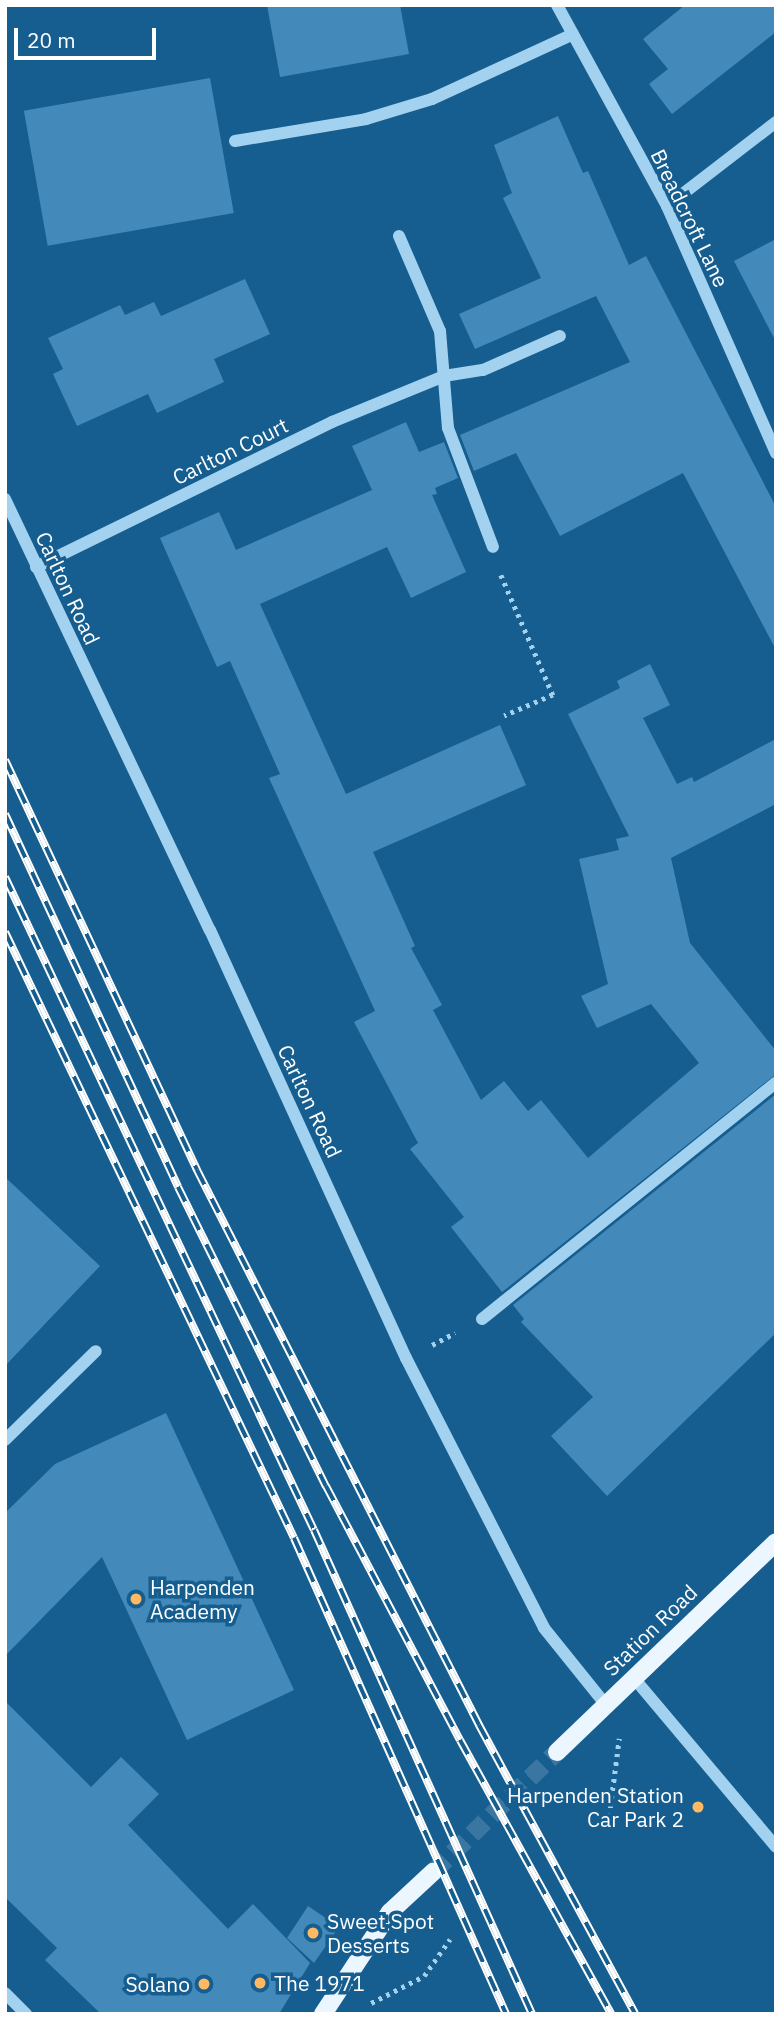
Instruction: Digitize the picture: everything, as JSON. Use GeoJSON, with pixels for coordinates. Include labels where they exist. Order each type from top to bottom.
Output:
{"type":"FeatureCollection","features":[{"type":"Feature","properties":{"kind":"main road","name":"Station Road"},"geometry":{"type":"LineString","coordinates":[[557,1752],[776,1542]]}},
{"type":"Feature","properties":{"kind":"main road"},"geometry":{"type":"LineString","coordinates":[[323,2014],[390,1912],[433,1872]]}},
{"type":"Feature","properties":{"kind":"street","name":"Breadcroft Lane"},"geometry":{"type":"LineString","coordinates":[[557,5],[667,206],[776,453]]}},
{"type":"Feature","properties":{"kind":"street"},"geometry":{"type":"LineString","coordinates":[[235,141],[366,119],[432,99],[573,34]]}},
{"type":"Feature","properties":{"kind":"street"},"geometry":{"type":"LineString","coordinates":[[667,206],[776,122]]}},
{"type":"Feature","properties":{"kind":"street"},"geometry":{"type":"LineString","coordinates":[[398,236],[440,331],[448,428],[493,547]]}},
{"type":"Feature","properties":{"kind":"street","name":"Carlton Court"},"geometry":{"type":"LineString","coordinates":[[36,567],[332,422],[444,376],[483,370],[560,336]]}},
{"type":"Feature","properties":{"kind":"street","name":"Carlton Road"},"geometry":{"type":"LineString","coordinates":[[5,499],[210,930],[406,1359],[544,1628],[605,1704]]}},
{"type":"Feature","properties":{"kind":"street"},"geometry":{"type":"LineString","coordinates":[[482,1319],[776,1083]]}},
{"type":"Feature","properties":{"kind":"street"},"geometry":{"type":"LineString","coordinates":[[5,1440],[96,1351]]}},
{"type":"Feature","properties":{"kind":"street"},"geometry":{"type":"LineString","coordinates":[[634,1676],[776,1846]]}},
{"type":"Feature","properties":{"kind":"street"},"geometry":{"type":"LineString","coordinates":[[5,1993],[26,2014]]}},
{"type":"Feature","properties":{"kind":"path"},"geometry":{"type":"LineString","coordinates":[[493,547],[506,592],[553,695],[504,716]]}},
{"type":"Feature","properties":{"kind":"path"},"geometry":{"type":"LineString","coordinates":[[406,1359],[482,1319]]}},
{"type":"Feature","properties":{"kind":"path"},"geometry":{"type":"LineString","coordinates":[[596,1826],[609,1816],[620,1731],[605,1704]]}},
{"type":"Feature","properties":{"kind":"path"},"geometry":{"type":"LineString","coordinates":[[369,2004],[424,1976],[450,1939]]}},
{"type":"Feature","properties":{"kind":"building"},"geometry":{"type":"Polygon","coordinates":[[[267,5],[400,5],[409,54],[280,77],[267,5]]]}},
{"type":"Feature","properties":{"kind":"building"},"geometry":{"type":"Polygon","coordinates":[[[685,5],[776,5],[776,32],[672,114],[649,84],[668,69],[643,39],[685,5]]]}},
{"type":"Feature","properties":{"kind":"building"},"geometry":{"type":"Polygon","coordinates":[[[210,78],[234,213],[48,246],[24,111],[210,78]]]}},
{"type":"Feature","properties":{"kind":"building"},"geometry":{"type":"Polygon","coordinates":[[[558,116],[583,173],[588,171],[629,265],[646,256],[776,507],[776,650],[683,473],[560,536],[516,453],[474,471],[460,435],[630,362],[596,296],[475,349],[459,314],[541,278],[503,198],[512,193],[494,145],[558,116]]]}},
{"type":"Feature","properties":{"kind":"building"},"geometry":{"type":"Polygon","coordinates":[[[776,239],[776,342],[734,261],[776,239]]]}},
{"type":"Feature","properties":{"kind":"building"},"geometry":{"type":"Polygon","coordinates":[[[245,279],[270,334],[214,359],[224,382],[157,413],[148,394],[77,426],[53,374],[63,369],[48,338],[120,305],[125,315],[154,302],[161,316],[245,279]]]}},
{"type":"Feature","properties":{"kind":"building"},"geometry":{"type":"Polygon","coordinates":[[[406,422],[419,452],[444,442],[458,478],[435,488],[437,494],[432,495],[466,572],[411,598],[387,547],[260,604],[346,794],[500,725],[526,785],[373,852],[415,946],[411,948],[442,1005],[433,1010],[481,1100],[504,1081],[528,1111],[541,1100],[588,1158],[699,1063],[651,1004],[597,1028],[581,996],[608,984],[579,859],[619,850],[616,839],[629,836],[568,714],[620,688],[617,681],[650,664],[670,705],[643,718],[677,784],[692,777],[694,782],[776,739],[776,804],[671,858],[690,943],[776,1051],[776,1074],[502,1292],[451,1227],[464,1217],[410,1149],[418,1143],[354,1022],[375,1011],[269,778],[280,774],[230,661],[217,667],[160,538],[219,512],[236,550],[372,490],[352,446],[406,422]]]}},
{"type":"Feature","properties":{"kind":"building"},"geometry":{"type":"Polygon","coordinates":[[[776,1094],[776,1333],[607,1496],[551,1436],[593,1397],[521,1322],[524,1319],[513,1305],[776,1094]]]}},
{"type":"Feature","properties":{"kind":"building"},"geometry":{"type":"Polygon","coordinates":[[[5,1177],[100,1266],[5,1366],[5,1177]]]}},
{"type":"Feature","properties":{"kind":"building"},"geometry":{"type":"Polygon","coordinates":[[[166,1413],[294,1690],[187,1740],[102,1557],[5,1656],[5,1513],[55,1464],[166,1413]]]}},
{"type":"Feature","properties":{"kind":"building"},"geometry":{"type":"Polygon","coordinates":[[[5,1701],[91,1787],[121,1757],[159,1794],[128,1825],[228,1929],[253,1904],[310,1963],[279,2014],[101,2014],[45,1960],[57,1948],[5,1897],[5,1701]]]}},
{"type":"Feature","properties":{"kind":"building","name":"Sweet Spot Desserts"},"geometry":{"type":"Polygon","coordinates":[[[308,1906],[339,1927],[314,1963],[287,1938],[308,1906]]]}},
{"type":"Feature","properties":{"kind":"tunnel"},"geometry":{"type":"LineString","coordinates":[[433,1872],[557,1752]]}},
{"type":"Feature","properties":{"kind":"railway"},"geometry":{"type":"LineString","coordinates":[[5,760],[197,1170],[479,1725],[635,2014]]}},
{"type":"Feature","properties":{"kind":"railway"},"geometry":{"type":"LineString","coordinates":[[5,814],[178,1187],[326,1486],[460,1740],[611,2014]]}},
{"type":"Feature","properties":{"kind":"railway"},"geometry":{"type":"LineString","coordinates":[[5,877],[314,1530],[532,2014]]}},
{"type":"Feature","properties":{"kind":"railway"},"geometry":{"type":"LineString","coordinates":[[5,932],[294,1538],[506,2014]]}},
{"type":"Feature","properties":{"kind":"place","name":"Harpenden Academy"},"geometry":{"type":"Point","coordinates":[136,1599]}},
{"type":"Feature","properties":{"kind":"place","name":"Harpenden Station Car Park 2"},"geometry":{"type":"Point","coordinates":[698,1807]}},
{"type":"Feature","properties":{"kind":"place","name":"Sweet Spot Desserts"},"geometry":{"type":"Point","coordinates":[313,1933]}},
{"type":"Feature","properties":{"kind":"place","name":"The 1971"},"geometry":{"type":"Point","coordinates":[260,1983]}},
{"type":"Feature","properties":{"kind":"place","name":"Solano"},"geometry":{"type":"Point","coordinates":[204,1984]}}]}
